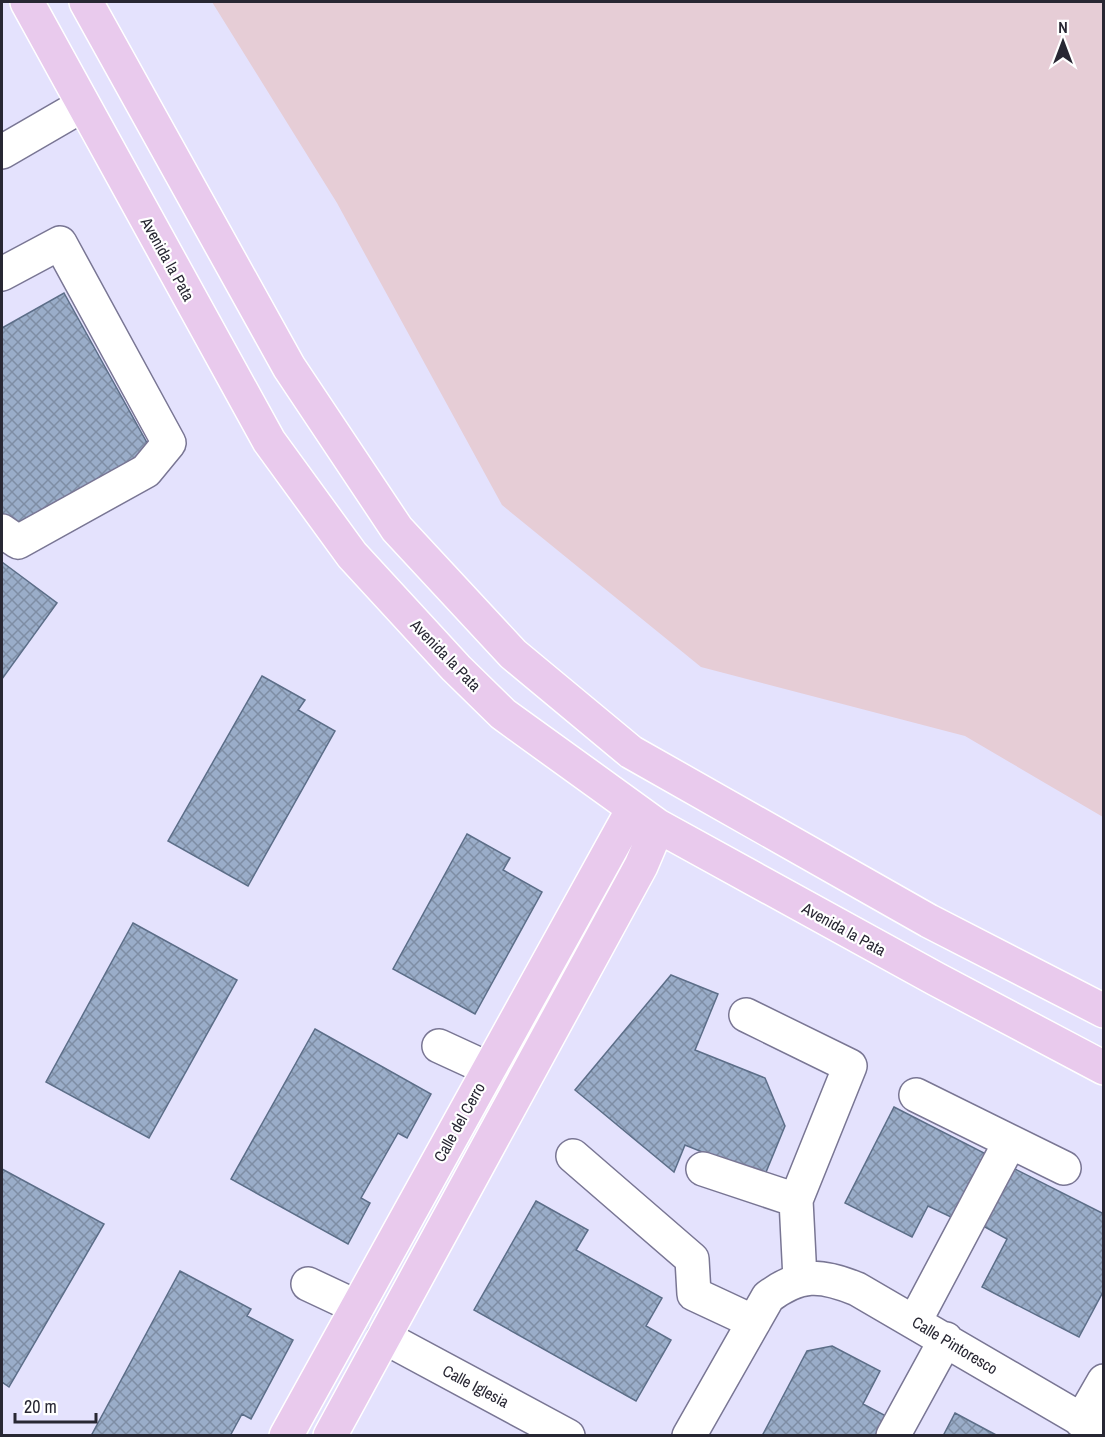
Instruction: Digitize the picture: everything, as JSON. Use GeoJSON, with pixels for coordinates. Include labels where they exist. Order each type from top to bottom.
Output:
{"type":"FeatureCollection","features":[{"type":"Feature","properties":{"kind":"main road","name":"Avenida la Pata"},"geometry":{"type":"LineString","coordinates":[[27,2],[269,441],[352,555],[456,668],[503,714],[646,817],[936,979],[1104,1068]]}},
{"type":"Feature","properties":{"kind":"main road"},"geometry":{"type":"LineString","coordinates":[[86,2],[289,367],[397,529],[513,654],[631,752],[929,921],[1104,1011]]}},
{"type":"Feature","properties":{"kind":"main road"},"geometry":{"type":"LineString","coordinates":[[330,1436],[641,866],[646,817],[631,752]]}},
{"type":"Feature","properties":{"kind":"main road","name":"Calle del Cerro"},"geometry":{"type":"LineString","coordinates":[[286,1436],[489,1069],[646,817]]}},
{"type":"Feature","properties":{"kind":"street"},"geometry":{"type":"LineString","coordinates":[[2,152],[82,105]]}},
{"type":"Feature","properties":{"kind":"street"},"geometry":{"type":"LineString","coordinates":[[2,274],[60,243],[169,443],[147,471],[18,542],[2,531]]}},
{"type":"Feature","properties":{"kind":"street"},"geometry":{"type":"LineString","coordinates":[[689,1436],[768,1297],[782,1287],[800,1279],[796,1200],[850,1066],[746,1015]]}},
{"type":"Feature","properties":{"kind":"street"},"geometry":{"type":"LineString","coordinates":[[438,1046],[489,1069]]}},
{"type":"Feature","properties":{"kind":"street"},"geometry":{"type":"LineString","coordinates":[[916,1095],[1064,1168]]}},
{"type":"Feature","properties":{"kind":"street"},"geometry":{"type":"LineString","coordinates":[[915,1321],[1010,1142]]}},
{"type":"Feature","properties":{"kind":"street"},"geometry":{"type":"LineString","coordinates":[[573,1156],[692,1259],[694,1294],[754,1322]]}},
{"type":"Feature","properties":{"kind":"street"},"geometry":{"type":"LineString","coordinates":[[703,1169],[796,1200]]}},
{"type":"Feature","properties":{"kind":"street","name":"Calle Pintoresco"},"geometry":{"type":"LineString","coordinates":[[800,1279],[830,1278],[857,1288],[1092,1427]]}},
{"type":"Feature","properties":{"kind":"street"},"geometry":{"type":"LineString","coordinates":[[308,1284],[357,1307]]}},
{"type":"Feature","properties":{"kind":"street","name":"Calle Iglesia"},"geometry":{"type":"LineString","coordinates":[[384,1337],[568,1436]]}},
{"type":"Feature","properties":{"kind":"street"},"geometry":{"type":"LineString","coordinates":[[893,1436],[946,1339]]}},
{"type":"Feature","properties":{"kind":"street"},"geometry":{"type":"LineString","coordinates":[[1092,1427],[1104,1382]]}},
{"type":"Feature","properties":{"kind":"shaded area"},"geometry":{"type":"Polygon","coordinates":[[[212,2],[1103,2],[1103,817],[965,736],[701,667],[502,505],[337,203],[212,2]]]}},
{"type":"Feature","properties":{"kind":"building"},"geometry":{"type":"Polygon","coordinates":[[[64,293],[151,450],[16,524],[2,514],[2,328],[64,293]]]}},
{"type":"Feature","properties":{"kind":"building"},"geometry":{"type":"Polygon","coordinates":[[[2,562],[57,603],[2,679],[2,562]]]}},
{"type":"Feature","properties":{"kind":"building"},"geometry":{"type":"Polygon","coordinates":[[[262,676],[305,700],[298,710],[335,731],[248,886],[168,841],[262,676]]]}},
{"type":"Feature","properties":{"kind":"building"},"geometry":{"type":"Polygon","coordinates":[[[467,834],[510,858],[503,870],[542,892],[475,1014],[393,969],[467,834]]]}},
{"type":"Feature","properties":{"kind":"building"},"geometry":{"type":"Polygon","coordinates":[[[133,923],[237,980],[149,1138],[46,1082],[133,923]]]}},
{"type":"Feature","properties":{"kind":"building"},"geometry":{"type":"Polygon","coordinates":[[[671,975],[718,994],[695,1050],[765,1078],[785,1126],[764,1177],[685,1145],[674,1172],[575,1090],[671,975]]]}},
{"type":"Feature","properties":{"kind":"building"},"geometry":{"type":"Polygon","coordinates":[[[315,1029],[431,1094],[407,1138],[398,1133],[361,1198],[370,1203],[348,1244],[231,1179],[315,1029]]]}},
{"type":"Feature","properties":{"kind":"building"},"geometry":{"type":"Polygon","coordinates":[[[894,1107],[986,1154],[953,1218],[928,1206],[912,1237],[845,1203],[894,1107]]]}},
{"type":"Feature","properties":{"kind":"building"},"geometry":{"type":"Polygon","coordinates":[[[1013,1168],[1104,1214],[1104,1290],[1079,1337],[982,1287],[1007,1239],[983,1226],[1013,1168]]]}},
{"type":"Feature","properties":{"kind":"building"},"geometry":{"type":"Polygon","coordinates":[[[2,1169],[104,1224],[9,1387],[2,1382],[2,1169]]]}},
{"type":"Feature","properties":{"kind":"building"},"geometry":{"type":"Polygon","coordinates":[[[536,1201],[588,1230],[576,1250],[662,1298],[646,1326],[671,1340],[636,1401],[474,1310],[536,1201]]]}},
{"type":"Feature","properties":{"kind":"building"},"geometry":{"type":"Polygon","coordinates":[[[180,1271],[251,1309],[247,1316],[293,1340],[251,1419],[242,1414],[230,1436],[91,1436],[180,1271]]]}},
{"type":"Feature","properties":{"kind":"building"},"geometry":{"type":"Polygon","coordinates":[[[832,1346],[880,1371],[863,1404],[886,1416],[876,1436],[762,1436],[807,1351],[832,1346]]]}},
{"type":"Feature","properties":{"kind":"building"},"geometry":{"type":"Polygon","coordinates":[[[955,1413],[998,1436],[943,1436],[955,1413]]]}}]}
